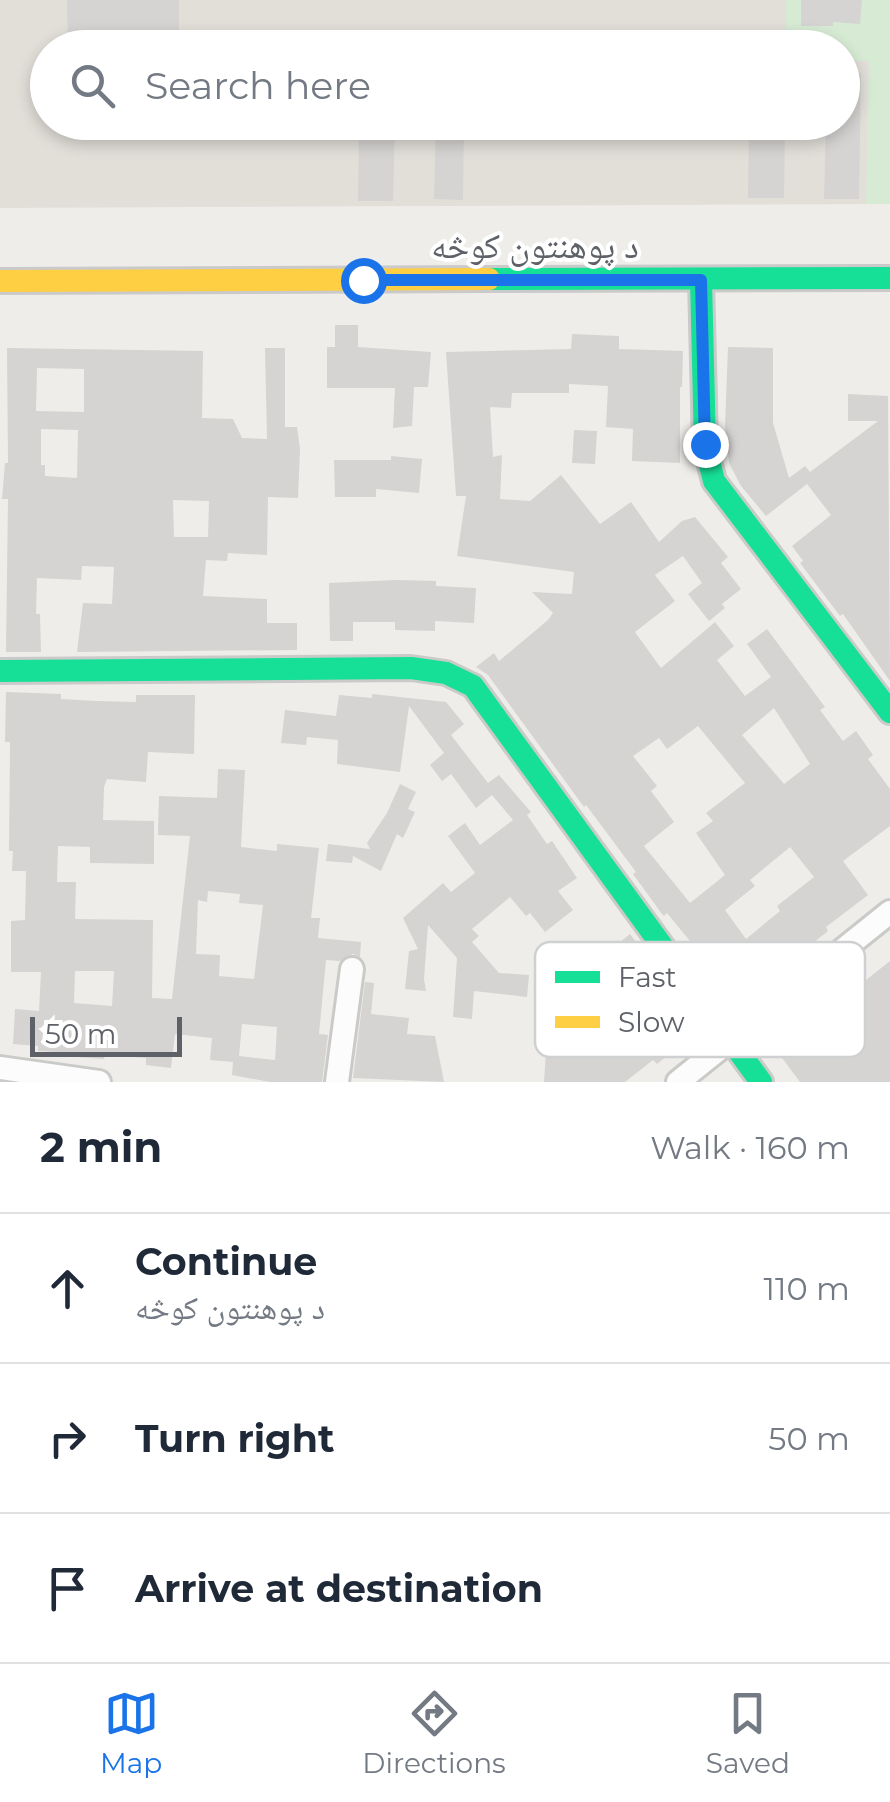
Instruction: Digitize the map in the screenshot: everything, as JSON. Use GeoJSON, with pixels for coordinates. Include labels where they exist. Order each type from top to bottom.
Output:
{"type":"FeatureCollection","features":[{"type":"Feature","properties":{"kind":"street","name":"د پوهنتون کوڅه"},"geometry":{"type":"LineString","coordinates":[[0,281],[890,278]]}},
{"type":"Feature","properties":{"kind":"street"},"geometry":{"type":"LineString","coordinates":[[701,280],[705,444],[714,481],[890,712]]}},
{"type":"Feature","properties":{"kind":"street"},"geometry":{"type":"LineString","coordinates":[[0,671],[411,668],[446,673],[472,686],[657,942]]}},
{"type":"Feature","properties":{"kind":"street"},"geometry":{"type":"LineString","coordinates":[[852,942],[890,912]]}},
{"type":"Feature","properties":{"kind":"street"},"geometry":{"type":"LineString","coordinates":[[337,1082],[352,969]]}},
{"type":"Feature","properties":{"kind":"street"},"geometry":{"type":"LineString","coordinates":[[678,1082],[708,1057]]}},
{"type":"Feature","properties":{"kind":"street"},"geometry":{"type":"LineString","coordinates":[[741,1057],[761,1082]]}},
{"type":"Feature","properties":{"kind":"street"},"geometry":{"type":"LineString","coordinates":[[0,1068],[99,1082]]}},
{"type":"Feature","properties":{"kind":"shaded area"},"geometry":{"type":"Polygon","coordinates":[[[0,0],[890,0],[890,204],[0,208],[0,0]]]}},
{"type":"Feature","properties":{"kind":"green space"},"geometry":{"type":"Polygon","coordinates":[[[786,0],[890,0],[890,204],[866,204],[869,61],[860,61],[860,30],[786,30],[786,0]]]}},
{"type":"Feature","properties":{"kind":"building"},"geometry":{"type":"Polygon","coordinates":[[[67,0],[179,0],[179,30],[68,30],[67,0]]]}},
{"type":"Feature","properties":{"kind":"building"},"geometry":{"type":"Polygon","coordinates":[[[801,0],[862,0],[860,24],[801,26],[801,0]]]}},
{"type":"Feature","properties":{"kind":"building"},"geometry":{"type":"Polygon","coordinates":[[[359,140],[395,140],[393,201],[358,201],[359,140]]]}},
{"type":"Feature","properties":{"kind":"building"},"geometry":{"type":"Polygon","coordinates":[[[436,140],[464,140],[463,200],[434,199],[436,140]]]}},
{"type":"Feature","properties":{"kind":"building"},"geometry":{"type":"Polygon","coordinates":[[[749,140],[785,140],[784,198],[748,198],[749,140]]]}},
{"type":"Feature","properties":{"kind":"building"},"geometry":{"type":"Polygon","coordinates":[[[826,140],[860,140],[859,199],[824,199],[826,140]]]}},
{"type":"Feature","properties":{"kind":"building"},"geometry":{"type":"Polygon","coordinates":[[[335,325],[358,325],[358,347],[431,352],[428,387],[414,387],[412,426],[393,428],[395,388],[327,388],[327,347],[335,347],[335,325]]]}},
{"type":"Feature","properties":{"kind":"building"},"geometry":{"type":"Polygon","coordinates":[[[572,334],[619,336],[619,349],[683,351],[680,463],[632,461],[633,429],[606,427],[608,386],[569,384],[569,393],[512,393],[511,408],[490,407],[493,457],[502,455],[500,499],[530,501],[561,475],[600,524],[631,502],[659,542],[682,521],[695,517],[728,557],[721,563],[741,589],[709,621],[688,594],[702,583],[683,556],[655,575],[675,601],[635,632],[661,668],[715,622],[734,646],[717,660],[745,696],[771,677],[747,644],[767,629],[825,707],[820,710],[843,741],[856,731],[873,755],[868,759],[890,789],[890,826],[843,861],[868,895],[826,927],[828,931],[814,942],[691,942],[667,913],[662,914],[586,805],[488,675],[476,667],[494,653],[499,661],[548,620],[553,613],[532,592],[572,594],[574,572],[457,556],[466,496],[456,496],[446,352],[571,349],[572,334]],[[774,708],[742,735],[784,784],[810,764],[774,708]],[[698,726],[667,749],[659,738],[633,756],[657,786],[651,791],[674,822],[644,846],[690,903],[725,875],[696,833],[713,821],[706,813],[745,783],[698,726]],[[790,847],[750,880],[755,886],[725,910],[746,939],[780,911],[777,906],[814,877],[790,847]]]}},
{"type":"Feature","properties":{"kind":"building"},"geometry":{"type":"Polygon","coordinates":[[[728,347],[773,348],[773,423],[789,478],[805,466],[810,472],[878,421],[848,421],[848,394],[888,396],[890,681],[843,614],[840,616],[800,563],[803,561],[792,546],[831,515],[807,484],[766,516],[741,486],[729,463],[725,426],[728,347]]]}},
{"type":"Feature","properties":{"kind":"building"},"geometry":{"type":"Polygon","coordinates":[[[7,348],[203,351],[202,418],[233,419],[242,438],[267,439],[265,348],[285,348],[285,427],[297,427],[298,498],[268,497],[267,555],[228,553],[227,561],[206,560],[203,596],[267,599],[267,623],[297,623],[297,650],[77,652],[83,603],[112,604],[114,567],[82,566],[81,580],[37,578],[41,652],[6,652],[8,499],[2,499],[8,463],[7,348]],[[37,368],[36,411],[84,412],[84,369],[37,368]],[[41,429],[41,465],[45,465],[45,476],[77,478],[78,430],[41,429]],[[173,500],[174,537],[208,537],[209,501],[173,500]]]}},
{"type":"Feature","properties":{"kind":"building"},"geometry":{"type":"Polygon","coordinates":[[[574,430],[597,431],[595,464],[572,463],[574,430]]]}},
{"type":"Feature","properties":{"kind":"building"},"geometry":{"type":"Polygon","coordinates":[[[391,456],[422,459],[419,493],[376,489],[376,497],[335,497],[334,460],[391,460],[391,456]]]}},
{"type":"Feature","properties":{"kind":"building"},"geometry":{"type":"Polygon","coordinates":[[[396,580],[476,588],[474,623],[435,621],[435,631],[395,630],[395,622],[353,622],[353,641],[330,641],[329,583],[396,580]]]}},
{"type":"Feature","properties":{"kind":"building"},"geometry":{"type":"Polygon","coordinates":[[[6,692],[136,702],[136,695],[195,695],[194,754],[148,752],[146,782],[107,779],[104,787],[103,820],[154,821],[154,864],[90,863],[90,847],[58,846],[57,882],[76,882],[75,919],[153,920],[152,998],[172,999],[190,836],[158,835],[159,796],[217,798],[218,769],[245,770],[241,847],[277,851],[277,844],[319,848],[311,918],[320,918],[318,938],[361,942],[360,957],[353,954],[340,961],[326,960],[319,1034],[328,1035],[322,1082],[270,1082],[232,1075],[233,1062],[210,1060],[212,1038],[175,1034],[171,1068],[146,1065],[146,1058],[76,1057],[76,1053],[38,1051],[38,1046],[13,1044],[15,1009],[39,1011],[41,972],[11,972],[11,921],[25,920],[26,871],[12,871],[10,742],[5,742],[6,692]],[[208,891],[207,902],[198,900],[196,954],[220,955],[219,976],[254,979],[263,905],[239,903],[240,894],[208,891]],[[75,971],[74,1003],[112,1006],[114,971],[75,971]],[[242,1024],[239,1056],[275,1060],[277,1027],[242,1024]]]}},
{"type":"Feature","properties":{"kind":"building"},"geometry":{"type":"Polygon","coordinates":[[[372,694],[446,702],[464,724],[451,735],[488,783],[499,775],[531,812],[527,815],[547,844],[552,841],[577,878],[558,891],[573,910],[545,932],[510,897],[472,929],[479,936],[472,942],[499,973],[529,975],[527,997],[474,991],[472,1019],[453,1017],[457,958],[428,925],[426,991],[405,989],[409,951],[418,949],[403,918],[443,883],[451,892],[475,873],[448,836],[465,823],[480,845],[513,820],[492,795],[476,808],[451,774],[442,781],[430,765],[444,753],[409,706],[400,772],[337,764],[338,740],[307,737],[306,745],[281,743],[285,710],[336,716],[339,695],[372,698],[372,694]]]}},
{"type":"Feature","properties":{"kind":"building"},"geometry":{"type":"Polygon","coordinates":[[[400,784],[416,792],[408,809],[415,812],[403,838],[397,834],[381,871],[353,856],[352,863],[326,861],[328,844],[370,849],[367,843],[400,784]]]}},
{"type":"Feature","properties":{"kind":"building"},"geometry":{"type":"Polygon","coordinates":[[[890,961],[890,1082],[800,1082],[781,1057],[865,1057],[865,981],[890,961]]]}},
{"type":"Feature","properties":{"kind":"building"},"geometry":{"type":"Polygon","coordinates":[[[365,982],[374,983],[371,1014],[409,1018],[407,1034],[435,1036],[444,1082],[353,1078],[365,982]]]}},
{"type":"Feature","properties":{"kind":"building"},"geometry":{"type":"Polygon","coordinates":[[[546,1057],[666,1057],[657,1064],[653,1060],[625,1082],[544,1082],[546,1057]]]}},
{"type":"Feature","properties":{"kind":"traffic: fast"},"geometry":{"type":"LineString","coordinates":[[489,279],[890,278]]}},
{"type":"Feature","properties":{"kind":"traffic: fast"},"geometry":{"type":"LineString","coordinates":[[701,280],[705,445],[714,481],[890,712]]}},
{"type":"Feature","properties":{"kind":"traffic: fast"},"geometry":{"type":"LineString","coordinates":[[0,671],[411,668],[446,673],[473,686],[659,942]]}},
{"type":"Feature","properties":{"kind":"traffic: fast"},"geometry":{"type":"LineString","coordinates":[[743,1057],[761,1082]]}},
{"type":"Feature","properties":{"kind":"traffic: slow"},"geometry":{"type":"LineString","coordinates":[[0,281],[489,279]]}},
{"type":"Feature","properties":{"kind":"route"},"geometry":{"type":"LineString","coordinates":[[363,280],[701,280],[705,444]]}}]}
